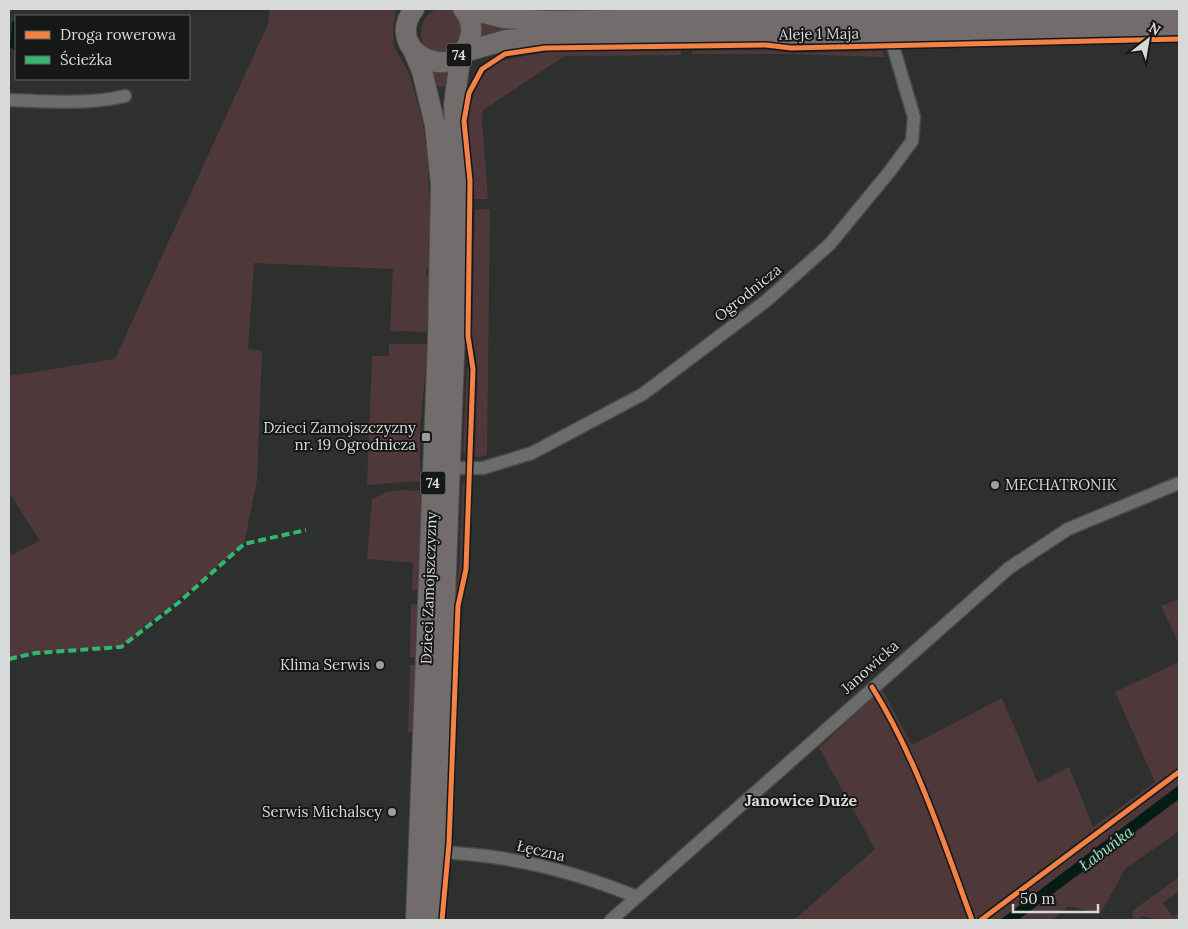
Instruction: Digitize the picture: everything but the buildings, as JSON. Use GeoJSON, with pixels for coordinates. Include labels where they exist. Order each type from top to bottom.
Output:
{"type":"FeatureCollection","features":[{"type":"Feature","properties":{"kind":"main road","name":"74"},"geometry":{"type":"LineString","coordinates":[[414,9],[409,16],[406,29],[413,50],[425,59],[440,62],[455,58],[466,47],[471,33],[470,19],[463,9]]}},
{"type":"Feature","properties":{"kind":"main road","name":"Aleje 1 Maja"},"geometry":{"type":"LineString","coordinates":[[468,9],[504,18],[547,22],[1179,28]]}},
{"type":"Feature","properties":{"kind":"main road","name":"Aleje 1 Maja"},"geometry":{"type":"LineString","coordinates":[[461,54],[506,40],[1179,12]]}},
{"type":"Feature","properties":{"kind":"main road","name":"Dzieci Zamojszczyzny"},"geometry":{"type":"LineString","coordinates":[[413,50],[422,71],[435,125],[441,185],[438,338],[416,920]]}},
{"type":"Feature","properties":{"kind":"main road","name":"Dzieci Zamojszczyzny"},"geometry":{"type":"LineString","coordinates":[[433,920],[450,468],[457,188],[454,104],[461,54]]}},
{"type":"Feature","properties":{"kind":"street","name":"Ogrodnicza"},"geometry":{"type":"LineString","coordinates":[[450,468],[483,468],[532,454],[643,394],[766,301],[830,244],[912,142],[914,117],[893,46],[891,24]]}},
{"type":"Feature","properties":{"kind":"street"},"geometry":{"type":"LineString","coordinates":[[9,100],[66,101],[112,99],[125,96]]}},
{"type":"Feature","properties":{"kind":"street","name":"Janowicka"},"geometry":{"type":"LineString","coordinates":[[611,920],[1009,568],[1060,533],[1179,483]]}},
{"type":"Feature","properties":{"kind":"street","name":"Łęczna"},"geometry":{"type":"LineString","coordinates":[[435,852],[507,860],[550,868],[637,897]]}},
{"type":"Feature","properties":{"kind":"shaded area"},"geometry":{"type":"Polygon","coordinates":[[[270,9],[396,9],[393,26],[394,47],[409,73],[422,119],[427,153],[430,206],[429,268],[427,268],[426,275],[429,276],[427,332],[390,331],[393,269],[254,263],[248,349],[262,351],[257,480],[244,544],[121,647],[36,653],[9,659],[9,556],[40,541],[9,492],[9,376],[115,359],[268,24],[270,9]]]}},
{"type":"Feature","properties":{"kind":"shaded area"},"geometry":{"type":"Polygon","coordinates":[[[437,9],[452,10],[462,19],[462,45],[439,56],[423,44],[421,34],[422,24],[425,19],[437,9]]]}},
{"type":"Feature","properties":{"kind":"shaded area"},"geometry":{"type":"Polygon","coordinates":[[[518,9],[647,9],[636,13],[518,9]]]}},
{"type":"Feature","properties":{"kind":"shaded area"},"geometry":{"type":"Polygon","coordinates":[[[475,20],[514,26],[513,35],[480,42],[475,20]]]}},
{"type":"Feature","properties":{"kind":"shaded area"},"geometry":{"type":"Polygon","coordinates":[[[770,50],[791,53],[882,51],[886,57],[692,54],[692,51],[770,50]]]}},
{"type":"Feature","properties":{"kind":"shaded area"},"geometry":{"type":"Polygon","coordinates":[[[551,51],[681,51],[681,55],[565,56],[483,110],[482,120],[488,199],[475,199],[468,123],[470,107],[477,84],[487,71],[499,61],[551,51]]]}},
{"type":"Feature","properties":{"kind":"shaded area"},"geometry":{"type":"Polygon","coordinates":[[[430,65],[453,65],[449,86],[433,87],[430,65]]]}},
{"type":"Feature","properties":{"kind":"shaded area"},"geometry":{"type":"Polygon","coordinates":[[[490,209],[487,455],[475,458],[478,368],[472,336],[475,210],[490,209]]]}},
{"type":"Feature","properties":{"kind":"shaded area"},"geometry":{"type":"Polygon","coordinates":[[[469,211],[466,337],[469,351],[463,347],[465,215],[469,211]]]}},
{"type":"Feature","properties":{"kind":"shaded area"},"geometry":{"type":"Polygon","coordinates":[[[389,344],[427,344],[420,430],[422,481],[367,485],[372,356],[389,356],[389,344]]]}},
{"type":"Feature","properties":{"kind":"shaded area"},"geometry":{"type":"Polygon","coordinates":[[[471,363],[468,459],[463,450],[467,370],[471,363]]]}},
{"type":"Feature","properties":{"kind":"shaded area"},"geometry":{"type":"Polygon","coordinates":[[[467,477],[464,572],[456,608],[447,844],[445,843],[452,612],[459,571],[462,485],[467,477]]]}},
{"type":"Feature","properties":{"kind":"shaded area"},"geometry":{"type":"Polygon","coordinates":[[[400,490],[422,491],[418,590],[412,590],[413,563],[367,559],[372,500],[385,492],[400,490]]]}},
{"type":"Feature","properties":{"kind":"shaded area"},"geometry":{"type":"Polygon","coordinates":[[[1179,599],[1179,644],[1161,606],[1179,599]]]}},
{"type":"Feature","properties":{"kind":"shaded area"},"geometry":{"type":"Polygon","coordinates":[[[411,604],[418,604],[416,657],[410,657],[411,604]]]}},
{"type":"Feature","properties":{"kind":"shaded area"},"geometry":{"type":"Polygon","coordinates":[[[1179,662],[1179,831],[1125,869],[1100,914],[1069,906],[1052,920],[794,920],[875,849],[819,748],[882,689],[912,745],[1002,698],[1038,783],[1069,767],[1093,827],[1155,782],[1115,692],[1179,662]]]}},
{"type":"Feature","properties":{"kind":"shaded area"},"geometry":{"type":"Polygon","coordinates":[[[410,665],[415,665],[413,733],[408,732],[410,665]]]}},
{"type":"Feature","properties":{"kind":"shaded area"},"geometry":{"type":"Polygon","coordinates":[[[1179,877],[1179,891],[1163,903],[1173,917],[1179,913],[1179,920],[1161,920],[1141,916],[1140,920],[1133,920],[1132,911],[1179,877]]]}},
{"type":"Feature","properties":{"kind":"water"},"geometry":{"type":"Polygon","coordinates":[[[15,20],[15,50],[11,48],[10,45],[12,23],[15,20]]]}},
{"type":"Feature","properties":{"kind":"water","name":"Łabuńka"},"geometry":{"type":"Polygon","coordinates":[[[1179,785],[1179,799],[1018,920],[1000,920],[1179,785]]]}},
{"type":"Feature","properties":{"kind":"marked path"},"geometry":{"type":"LineString","coordinates":[[9,659],[36,653],[121,647],[178,603],[244,544],[306,530]]}},
{"type":"Feature","properties":{"kind":"cycle path"},"geometry":{"type":"LineString","coordinates":[[442,920],[449,843],[458,606],[466,569],[473,369],[468,336],[470,181],[464,121],[469,93],[482,69],[505,54],[545,48],[766,45],[791,48],[1179,39]]}},
{"type":"Feature","properties":{"kind":"cycle path"},"geometry":{"type":"LineString","coordinates":[[872,687],[888,714],[916,772],[972,920]]}},
{"type":"Feature","properties":{"kind":"cycle path"},"geometry":{"type":"LineString","coordinates":[[981,920],[1179,772]]}},
{"type":"Feature","properties":{"kind":"place","name":"Dzieci Zamojszczyzny nr. 19 Ogrodnicza"},"geometry":{"type":"Point","coordinates":[426,437]}},
{"type":"Feature","properties":{"kind":"place","name":"MECHATRONIK"},"geometry":{"type":"Point","coordinates":[995,485]}},
{"type":"Feature","properties":{"kind":"place","name":"Klima Serwis"},"geometry":{"type":"Point","coordinates":[380,665]}},
{"type":"Feature","properties":{"kind":"place","name":"Serwis Michalscy"},"geometry":{"type":"Point","coordinates":[392,812]}},
{"type":"Feature","properties":{"kind":"district","name":"Janowice Duże"},"geometry":{"type":"Point","coordinates":[801,800]}}]}
